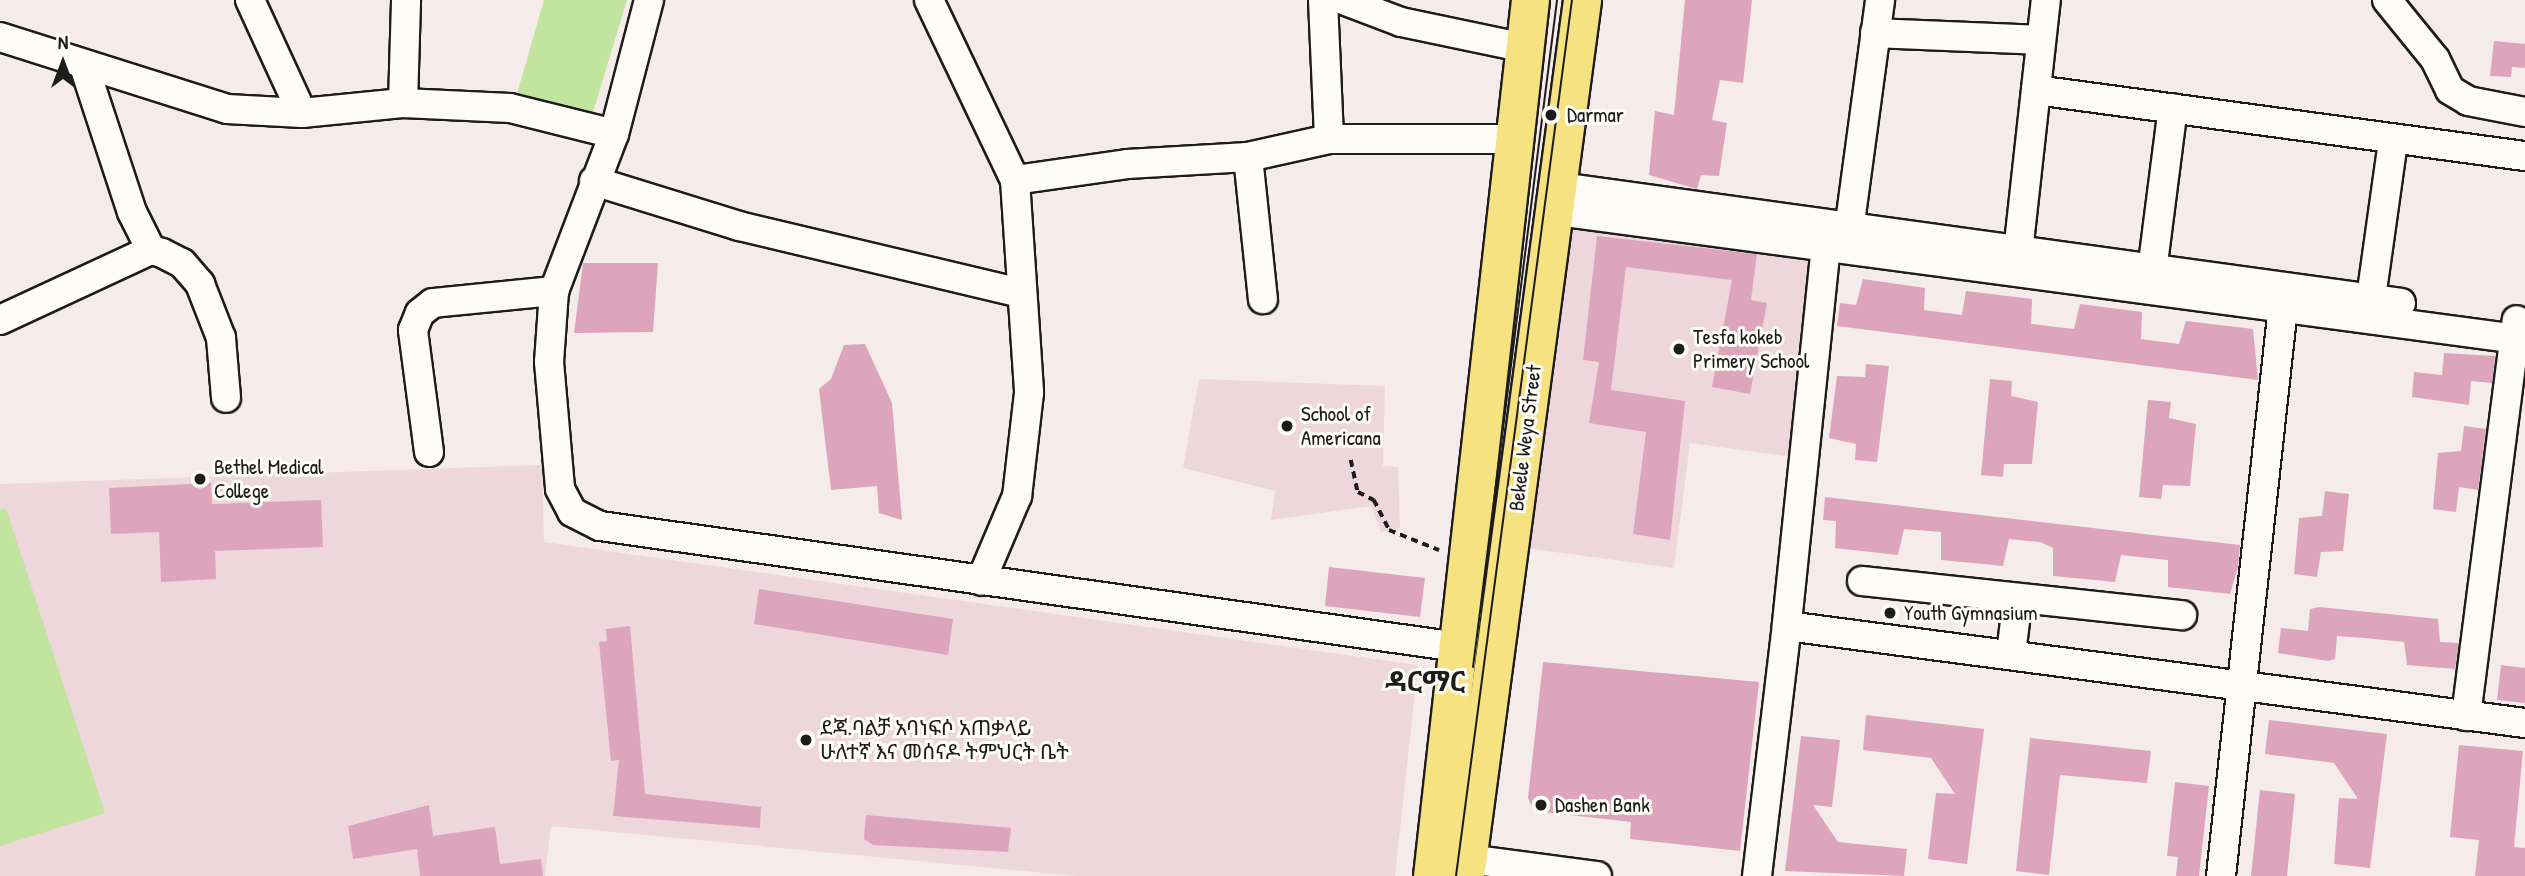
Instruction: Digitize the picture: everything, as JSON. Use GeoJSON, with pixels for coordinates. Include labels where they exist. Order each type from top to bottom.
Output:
{"type":"FeatureCollection","features":[{"type":"Feature","properties":{"kind":"main road","name":"Bekele Weya Street"},"geometry":{"type":"LineString","coordinates":[[1432,876],[1530,0]]}},
{"type":"Feature","properties":{"kind":"main road","name":"Bekele Weya Street"},"geometry":{"type":"LineString","coordinates":[[1467,867],[1559,199],[1582,0]]}},
{"type":"Feature","properties":{"kind":"main road"},"geometry":{"type":"LineString","coordinates":[[1416,876],[1436,754],[1452,706]]}},
{"type":"Feature","properties":{"kind":"street"},"geometry":{"type":"LineString","coordinates":[[250,0],[302,113]]}},
{"type":"Feature","properties":{"kind":"street"},"geometry":{"type":"LineString","coordinates":[[403,103],[406,0]]}},
{"type":"Feature","properties":{"kind":"street"},"geometry":{"type":"LineString","coordinates":[[649,0],[614,134],[554,291],[549,362],[560,489],[572,512],[600,526],[1458,647]]}},
{"type":"Feature","properties":{"kind":"street"},"geometry":{"type":"LineString","coordinates":[[929,0],[1014,180],[1029,393],[1017,496],[981,581]]}},
{"type":"Feature","properties":{"kind":"street"},"geometry":{"type":"LineString","coordinates":[[1323,0],[1329,139]]}},
{"type":"Feature","properties":{"kind":"street"},"geometry":{"type":"LineString","coordinates":[[1343,0],[1401,22],[1525,48]]}},
{"type":"Feature","properties":{"kind":"street"},"geometry":{"type":"LineString","coordinates":[[1757,876],[1834,235],[1880,0]]}},
{"type":"Feature","properties":{"kind":"street"},"geometry":{"type":"LineString","coordinates":[[2018,252],[2046,0]]}},
{"type":"Feature","properties":{"kind":"street"},"geometry":{"type":"LineString","coordinates":[[2387,0],[2435,59],[2450,90],[2468,101],[2525,112]]}},
{"type":"Feature","properties":{"kind":"street"},"geometry":{"type":"LineString","coordinates":[[1875,33],[2041,40]]}},
{"type":"Feature","properties":{"kind":"street"},"geometry":{"type":"LineString","coordinates":[[0,37],[228,109],[302,113],[403,103],[510,108],[614,134]]}},
{"type":"Feature","properties":{"kind":"street"},"geometry":{"type":"LineString","coordinates":[[84,65],[132,212],[151,250],[182,263],[200,285],[221,338],[226,398]]}},
{"type":"Feature","properties":{"kind":"street"},"geometry":{"type":"LineString","coordinates":[[2035,90],[2393,141],[2525,156]]}},
{"type":"Feature","properties":{"kind":"street"},"geometry":{"type":"LineString","coordinates":[[2152,271],[2173,108]]}},
{"type":"Feature","properties":{"kind":"street"},"geometry":{"type":"LineString","coordinates":[[1014,180],[1127,164],[1248,157],[1329,139],[1515,139]]}},
{"type":"Feature","properties":{"kind":"street"},"geometry":{"type":"LineString","coordinates":[[2371,298],[2393,141]]}},
{"type":"Feature","properties":{"kind":"street"},"geometry":{"type":"LineString","coordinates":[[1248,157],[1263,299]]}},
{"type":"Feature","properties":{"kind":"street"},"geometry":{"type":"LineString","coordinates":[[594,181],[739,226],[1021,293]]}},
{"type":"Feature","properties":{"kind":"street"},"geometry":{"type":"LineString","coordinates":[[1559,199],[2520,330]]}},
{"type":"Feature","properties":{"kind":"street"},"geometry":{"type":"LineString","coordinates":[[1834,235],[2018,252],[2152,271],[2284,297],[2371,298],[2520,330]]}},
{"type":"Feature","properties":{"kind":"street"},"geometry":{"type":"LineString","coordinates":[[0,320],[151,250]]}},
{"type":"Feature","properties":{"kind":"street"},"geometry":{"type":"LineString","coordinates":[[429,452],[413,330],[420,313],[433,303],[554,291]]}},
{"type":"Feature","properties":{"kind":"street"},"geometry":{"type":"LineString","coordinates":[[2221,876],[2284,297]]}},
{"type":"Feature","properties":{"kind":"street"},"geometry":{"type":"LineString","coordinates":[[2466,716],[2520,330]]}},
{"type":"Feature","properties":{"kind":"street"},"geometry":{"type":"LineString","coordinates":[[1862,581],[2182,615]]}},
{"type":"Feature","properties":{"kind":"street"},"geometry":{"type":"LineString","coordinates":[[2011,653],[2018,598]]}},
{"type":"Feature","properties":{"kind":"street"},"geometry":{"type":"LineString","coordinates":[[1787,626],[2011,653],[2242,688],[2525,723]]}},
{"type":"Feature","properties":{"kind":"street"},"geometry":{"type":"LineString","coordinates":[[1467,867],[1597,876]]}},
{"type":"Feature","properties":{"kind":"path"},"geometry":{"type":"LineString","coordinates":[[1351,460],[1358,492],[1374,500],[1389,530],[1442,551]]}},
{"type":"Feature","properties":{"kind":"shaded area","name":"Tesfa kokeb Primery School"},"geometry":{"type":"Polygon","coordinates":[[[1568,217],[1819,254],[1793,457],[1690,443],[1674,568],[1525,548],[1568,217]]]}},
{"type":"Feature","properties":{"kind":"shaded area","name":"School of Americana"},"geometry":{"type":"Polygon","coordinates":[[[1199,379],[1385,386],[1383,466],[1398,467],[1400,528],[1381,532],[1371,506],[1271,520],[1275,491],[1183,468],[1199,379]]]}},
{"type":"Feature","properties":{"kind":"shaded area"},"geometry":{"type":"Polygon","coordinates":[[[542,465],[544,542],[1418,665],[1395,876],[1075,876],[551,826],[545,876],[0,876],[0,484],[542,465]]]}},
{"type":"Feature","properties":{"kind":"green space"},"geometry":{"type":"Polygon","coordinates":[[[544,0],[627,0],[591,119],[516,97],[544,0]]]}},
{"type":"Feature","properties":{"kind":"green space"},"geometry":{"type":"Polygon","coordinates":[[[6,508],[105,813],[0,846],[0,510],[6,508]]]}},
{"type":"Feature","properties":{"kind":"building"},"geometry":{"type":"Polygon","coordinates":[[[1685,0],[1752,0],[1743,83],[1720,80],[1712,120],[1727,123],[1719,176],[1701,175],[1697,189],[1649,175],[1655,111],[1674,115],[1685,0]]]}},
{"type":"Feature","properties":{"kind":"building"},"geometry":{"type":"Polygon","coordinates":[[[2494,41],[2525,44],[2525,68],[2512,67],[2511,77],[2490,76],[2494,41]]]}},
{"type":"Feature","properties":{"kind":"building"},"geometry":{"type":"Polygon","coordinates":[[[1597,236],[1757,254],[1751,300],[1767,303],[1750,394],[1712,387],[1732,280],[1626,267],[1611,390],[1685,401],[1670,540],[1633,534],[1646,432],[1589,423],[1599,362],[1583,360],[1597,236]]]}},
{"type":"Feature","properties":{"kind":"building"},"geometry":{"type":"Polygon","coordinates":[[[583,263],[658,263],[653,332],[574,333],[583,263]]]}},
{"type":"Feature","properties":{"kind":"building"},"geometry":{"type":"Polygon","coordinates":[[[1863,279],[1925,288],[1924,310],[1962,315],[1966,291],[2032,299],[2031,324],[2074,329],[2080,304],[2142,312],[2141,339],[2179,344],[2186,321],[2253,329],[2258,380],[1837,326],[1840,303],[1856,305],[1863,279]]]}},
{"type":"Feature","properties":{"kind":"building"},"geometry":{"type":"Polygon","coordinates":[[[865,344],[892,403],[902,520],[879,513],[877,486],[831,490],[819,389],[831,379],[844,345],[865,344]]]}},
{"type":"Feature","properties":{"kind":"building"},"geometry":{"type":"Polygon","coordinates":[[[2444,353],[2495,356],[2492,383],[2471,381],[2469,405],[2412,397],[2414,372],[2442,375],[2444,353]]]}},
{"type":"Feature","properties":{"kind":"building"},"geometry":{"type":"Polygon","coordinates":[[[1866,364],[1889,366],[1877,462],[1855,460],[1856,444],[1829,438],[1837,376],[1865,377],[1866,364]]]}},
{"type":"Feature","properties":{"kind":"building"},"geometry":{"type":"Polygon","coordinates":[[[1990,379],[2012,381],[2011,396],[2038,402],[2032,464],[2004,464],[2003,477],[1981,475],[1990,379]]]}},
{"type":"Feature","properties":{"kind":"building"},"geometry":{"type":"Polygon","coordinates":[[[2148,400],[2171,402],[2169,418],[2196,424],[2190,486],[2163,485],[2161,499],[2139,497],[2148,400]]]}},
{"type":"Feature","properties":{"kind":"building"},"geometry":{"type":"Polygon","coordinates":[[[2464,426],[2486,429],[2478,490],[2459,487],[2456,512],[2433,509],[2438,453],[2461,451],[2464,426]]]}},
{"type":"Feature","properties":{"kind":"building"},"geometry":{"type":"Polygon","coordinates":[[[211,483],[212,504],[321,500],[323,547],[215,551],[216,579],[161,582],[159,532],[111,534],[109,488],[211,483]]]}},
{"type":"Feature","properties":{"kind":"building"},"geometry":{"type":"Polygon","coordinates":[[[2325,491],[2349,494],[2343,551],[2321,552],[2317,577],[2294,574],[2299,518],[2322,516],[2325,491]]]}},
{"type":"Feature","properties":{"kind":"building"},"geometry":{"type":"Polygon","coordinates":[[[1825,497],[2240,545],[2238,567],[2230,594],[2168,587],[2168,560],[2121,555],[2115,582],[2053,576],[2053,548],[2040,542],[2009,539],[2003,566],[1941,560],[1941,532],[1904,529],[1898,555],[1835,548],[1836,521],[1823,520],[1825,497]]]}},
{"type":"Feature","properties":{"kind":"building"},"geometry":{"type":"Polygon","coordinates":[[[1329,567],[1425,578],[1420,617],[1325,606],[1329,567]]]}},
{"type":"Feature","properties":{"kind":"building"},"geometry":{"type":"Polygon","coordinates":[[[759,589],[953,619],[948,655],[754,624],[759,589]]]}},
{"type":"Feature","properties":{"kind":"building"},"geometry":{"type":"Polygon","coordinates":[[[2319,607],[2438,619],[2440,642],[2459,643],[2455,669],[2407,665],[2404,642],[2365,638],[2337,636],[2335,659],[2328,661],[2278,653],[2281,628],[2308,631],[2310,609],[2319,607]]]}},
{"type":"Feature","properties":{"kind":"building"},"geometry":{"type":"Polygon","coordinates":[[[630,626],[645,794],[761,807],[760,828],[613,816],[619,760],[611,761],[599,642],[607,641],[606,629],[630,626]]]}},
{"type":"Feature","properties":{"kind":"building"},"geometry":{"type":"Polygon","coordinates":[[[1543,662],[1759,682],[1740,851],[1630,839],[1631,822],[1534,811],[1528,798],[1543,662]]]}},
{"type":"Feature","properties":{"kind":"building"},"geometry":{"type":"Polygon","coordinates":[[[2501,665],[2525,668],[2525,703],[2497,700],[2501,665]]]}},
{"type":"Feature","properties":{"kind":"building"},"geometry":{"type":"Polygon","coordinates":[[[1866,715],[1984,729],[1967,864],[1928,859],[1936,793],[1955,794],[1931,758],[1863,750],[1866,715]]]}},
{"type":"Feature","properties":{"kind":"building"},"geometry":{"type":"Polygon","coordinates":[[[2269,720],[2387,734],[2370,868],[2334,864],[2339,798],[2358,799],[2334,763],[2265,754],[2269,720]]]}},
{"type":"Feature","properties":{"kind":"building"},"geometry":{"type":"Polygon","coordinates":[[[1801,736],[1840,740],[1832,807],[1813,805],[1838,842],[1907,849],[1904,876],[1785,871],[1801,736]]]}},
{"type":"Feature","properties":{"kind":"building"},"geometry":{"type":"Polygon","coordinates":[[[2030,738],[2151,751],[2147,783],[2060,775],[2049,875],[2016,871],[2030,738]]]}},
{"type":"Feature","properties":{"kind":"building"},"geometry":{"type":"Polygon","coordinates":[[[2459,745],[2523,751],[2514,847],[2525,848],[2525,876],[2475,876],[2479,840],[2450,837],[2459,745]]]}},
{"type":"Feature","properties":{"kind":"building"},"geometry":{"type":"Polygon","coordinates":[[[2175,782],[2209,786],[2199,876],[2176,876],[2178,857],[2167,856],[2175,782]]]}},
{"type":"Feature","properties":{"kind":"building"},"geometry":{"type":"Polygon","coordinates":[[[2260,790],[2295,794],[2287,876],[2251,876],[2260,790]]]}},
{"type":"Feature","properties":{"kind":"building"},"geometry":{"type":"Polygon","coordinates":[[[429,805],[433,836],[495,827],[500,864],[541,859],[543,876],[420,876],[417,849],[353,859],[348,826],[429,805]]]}},
{"type":"Feature","properties":{"kind":"building"},"geometry":{"type":"Polygon","coordinates":[[[866,815],[1011,828],[1008,852],[873,845],[864,839],[866,815]]]}},
{"type":"Feature","properties":{"kind":"tram line"},"geometry":{"type":"LineString","coordinates":[[1473,667],[1557,0]]}},
{"type":"Feature","properties":{"kind":"tram line"},"geometry":{"type":"LineString","coordinates":[[1456,876],[1572,0]]}},
{"type":"Feature","properties":{"kind":"place","name":"Darmar"},"geometry":{"type":"Point","coordinates":[1551,115]}},
{"type":"Feature","properties":{"kind":"place","name":"Tesfa kokeb Primery School"},"geometry":{"type":"Point","coordinates":[1679,349]}},
{"type":"Feature","properties":{"kind":"place","name":"School of Americana"},"geometry":{"type":"Point","coordinates":[1287,426]}},
{"type":"Feature","properties":{"kind":"place","name":"Bethel Medical College"},"geometry":{"type":"Point","coordinates":[200,479]}},
{"type":"Feature","properties":{"kind":"place","name":"Youth Gymnasium"},"geometry":{"type":"Point","coordinates":[1890,613]}},
{"type":"Feature","properties":{"kind":"place","name":"ደጃ.ባልቻ አባነፍሶ አጠቃላይ ሁለተኛ እና መሰናዶ ትምህርት ቤት"},"geometry":{"type":"Point","coordinates":[806,740]}},
{"type":"Feature","properties":{"kind":"place","name":"Dashen Bank"},"geometry":{"type":"Point","coordinates":[1541,805]}},
{"type":"Feature","properties":{"kind":"district","name":"ዳርማር"},"geometry":{"type":"Point","coordinates":[1425,681]}}]}
